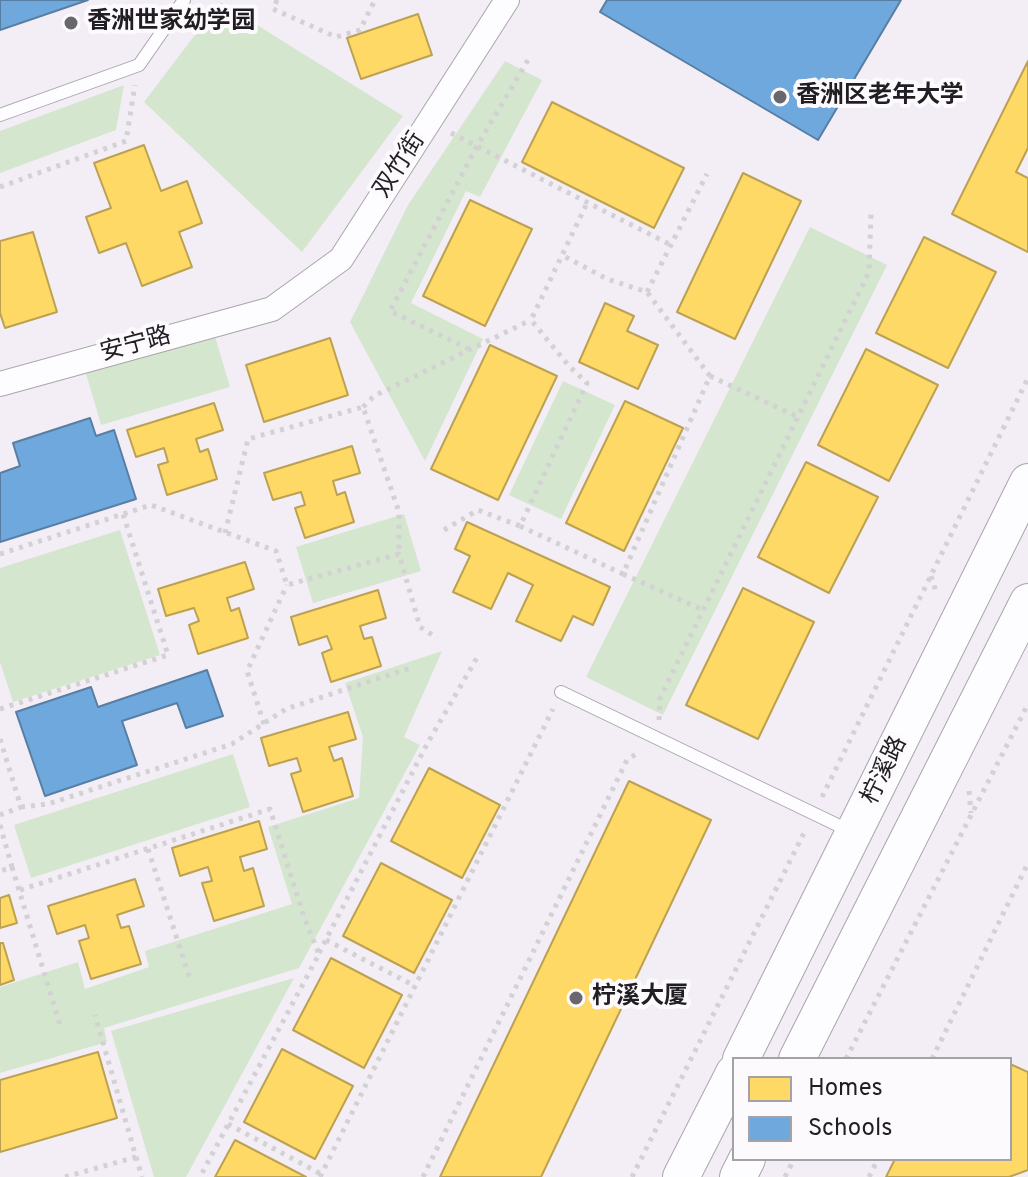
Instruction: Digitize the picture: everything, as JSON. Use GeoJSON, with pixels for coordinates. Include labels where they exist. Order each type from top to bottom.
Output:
{"type":"FeatureCollection","features":[{"type":"Feature","properties":{"kind":"main road","name":"柠溪路"},"geometry":{"type":"LineString","coordinates":[[742,1057],[1028,482]]}},
{"type":"Feature","properties":{"kind":"main road","name":"柠溪路"},"geometry":{"type":"LineString","coordinates":[[798,1057],[1028,602]]}},
{"type":"Feature","properties":{"kind":"main road"},"geometry":{"type":"LineString","coordinates":[[681,1177],[732,1077]]}},
{"type":"Feature","properties":{"kind":"street","name":"双竹街"},"geometry":{"type":"LineString","coordinates":[[272,309],[341,259],[507,0]]}},
{"type":"Feature","properties":{"kind":"street","name":"安宁路"},"geometry":{"type":"LineString","coordinates":[[0,384],[272,309]]}},
{"type":"Feature","properties":{"kind":"lane"},"geometry":{"type":"LineString","coordinates":[[0,115],[139,65],[184,0]]}},
{"type":"Feature","properties":{"kind":"lane"},"geometry":{"type":"LineString","coordinates":[[561,692],[855,834]]}},
{"type":"Feature","properties":{"kind":"path"},"geometry":{"type":"LineString","coordinates":[[277,0],[273,9],[336,37],[360,30],[375,0]]}},
{"type":"Feature","properties":{"kind":"path"},"geometry":{"type":"LineString","coordinates":[[469,349],[390,311],[477,146],[528,60]]}},
{"type":"Feature","properties":{"kind":"path"},"geometry":{"type":"LineString","coordinates":[[0,187],[126,141],[139,65]]}},
{"type":"Feature","properties":{"kind":"path"},"geometry":{"type":"LineString","coordinates":[[430,122],[671,245]]}},
{"type":"Feature","properties":{"kind":"path"},"geometry":{"type":"LineString","coordinates":[[647,292],[707,174]]}},
{"type":"Feature","properties":{"kind":"path"},"geometry":{"type":"LineString","coordinates":[[225,533],[248,439],[363,407],[374,396],[531,320],[587,203]]}},
{"type":"Feature","properties":{"kind":"path"},"geometry":{"type":"LineString","coordinates":[[423,1177],[627,760],[658,739],[660,698],[869,272],[871,214]]}},
{"type":"Feature","properties":{"kind":"path"},"geometry":{"type":"LineString","coordinates":[[562,255],[607,279],[647,292],[710,376],[798,417]]}},
{"type":"Feature","properties":{"kind":"path"},"geometry":{"type":"LineString","coordinates":[[520,526],[587,383],[531,320]]}},
{"type":"Feature","properties":{"kind":"path"},"geometry":{"type":"LineString","coordinates":[[623,574],[710,376]]}},
{"type":"Feature","properties":{"kind":"path"},"geometry":{"type":"LineString","coordinates":[[632,1177],[1028,378]]}},
{"type":"Feature","properties":{"kind":"path"},"geometry":{"type":"LineString","coordinates":[[363,407],[399,512],[399,554],[420,627],[437,638]]}},
{"type":"Feature","properties":{"kind":"path"},"geometry":{"type":"LineString","coordinates":[[0,554],[151,505],[276,551],[287,585],[247,671],[264,724]]}},
{"type":"Feature","properties":{"kind":"path"},"geometry":{"type":"LineString","coordinates":[[444,530],[478,510],[520,526],[703,610]]}},
{"type":"Feature","properties":{"kind":"path"},"geometry":{"type":"LineString","coordinates":[[0,709],[168,655],[123,514]]}},
{"type":"Feature","properties":{"kind":"path"},"geometry":{"type":"LineString","coordinates":[[287,585],[399,554]]}},
{"type":"Feature","properties":{"kind":"path"},"geometry":{"type":"LineString","coordinates":[[200,1177],[427,744],[478,656]]}},
{"type":"Feature","properties":{"kind":"path"},"geometry":{"type":"LineString","coordinates":[[0,815],[21,807],[48,804],[232,744],[286,709],[413,667]]}},
{"type":"Feature","properties":{"kind":"path"},"geometry":{"type":"LineString","coordinates":[[228,1124],[320,1175],[561,692]]}},
{"type":"Feature","properties":{"kind":"path"},"geometry":{"type":"LineString","coordinates":[[847,1057],[1028,704]]}},
{"type":"Feature","properties":{"kind":"path"},"geometry":{"type":"LineString","coordinates":[[0,739],[21,807]]}},
{"type":"Feature","properties":{"kind":"path"},"geometry":{"type":"LineString","coordinates":[[20,890],[270,809],[319,954]]}},
{"type":"Feature","properties":{"kind":"path"},"geometry":{"type":"LineString","coordinates":[[0,825],[60,1025]]}},
{"type":"Feature","properties":{"kind":"path"},"geometry":{"type":"LineString","coordinates":[[148,849],[191,982]]}},
{"type":"Feature","properties":{"kind":"path"},"geometry":{"type":"LineString","coordinates":[[933,1057],[1028,863]]}},
{"type":"Feature","properties":{"kind":"path"},"geometry":{"type":"LineString","coordinates":[[0,871],[12,867]]}},
{"type":"Feature","properties":{"kind":"path"},"geometry":{"type":"LineString","coordinates":[[326,940],[415,986]]}},
{"type":"Feature","properties":{"kind":"path"},"geometry":{"type":"LineString","coordinates":[[95,1015],[142,1177]]}},
{"type":"Feature","properties":{"kind":"path"},"geometry":{"type":"LineString","coordinates":[[65,1177],[136,1157]]}},
{"type":"Feature","properties":{"kind":"green space"},"geometry":{"type":"Polygon","coordinates":[[[220,2],[403,116],[302,252],[144,102],[220,2]]]}},
{"type":"Feature","properties":{"kind":"green space"},"geometry":{"type":"Polygon","coordinates":[[[505,61],[542,80],[480,197],[466,191],[411,303],[483,339],[425,461],[350,322],[408,205],[505,61]]]}},
{"type":"Feature","properties":{"kind":"green space"},"geometry":{"type":"Polygon","coordinates":[[[124,85],[116,130],[0,173],[0,131],[124,85]]]}},
{"type":"Feature","properties":{"kind":"green space"},"geometry":{"type":"Polygon","coordinates":[[[810,227],[887,265],[663,715],[586,677],[810,227]]]}},
{"type":"Feature","properties":{"kind":"green space"},"geometry":{"type":"Polygon","coordinates":[[[214,333],[230,387],[101,425],[85,370],[214,333]]]}},
{"type":"Feature","properties":{"kind":"green space"},"geometry":{"type":"Polygon","coordinates":[[[563,381],[615,405],[561,519],[509,495],[563,381]]]}},
{"type":"Feature","properties":{"kind":"green space"},"geometry":{"type":"Polygon","coordinates":[[[404,514],[421,571],[313,603],[296,547],[404,514]]]}},
{"type":"Feature","properties":{"kind":"green space"},"geometry":{"type":"Polygon","coordinates":[[[120,530],[160,655],[13,702],[0,662],[0,568],[120,530]]]}},
{"type":"Feature","properties":{"kind":"green space"},"geometry":{"type":"Polygon","coordinates":[[[442,651],[404,737],[420,745],[299,968],[104,1028],[107,1042],[0,1073],[0,987],[78,962],[85,989],[149,967],[145,951],[292,904],[268,827],[359,798],[363,737],[345,683],[442,651]]]}},
{"type":"Feature","properties":{"kind":"green space"},"geometry":{"type":"Polygon","coordinates":[[[233,754],[250,807],[31,878],[14,825],[233,754]]]}},
{"type":"Feature","properties":{"kind":"green space"},"geometry":{"type":"Polygon","coordinates":[[[294,978],[186,1177],[154,1177],[111,1031],[294,978]]]}},
{"type":"Feature","properties":{"kind":"building: Homes"},"geometry":{"type":"Polygon","coordinates":[[[418,14],[432,55],[361,79],[347,38],[418,14]]]}},
{"type":"Feature","properties":{"kind":"building: Homes"},"geometry":{"type":"Polygon","coordinates":[[[1028,61],[1028,148],[1016,172],[1028,178],[1028,252],[952,214],[1028,61]]]}},
{"type":"Feature","properties":{"kind":"building: Homes"},"geometry":{"type":"Polygon","coordinates":[[[552,102],[684,168],[654,228],[522,162],[552,102]]]}},
{"type":"Feature","properties":{"kind":"building: Homes"},"geometry":{"type":"Polygon","coordinates":[[[144,145],[161,191],[187,181],[202,223],[179,232],[192,267],[142,286],[126,243],[99,253],[86,217],[111,208],[94,163],[144,145]]]}},
{"type":"Feature","properties":{"kind":"building: Homes"},"geometry":{"type":"Polygon","coordinates":[[[743,173],[801,201],[735,339],[677,312],[743,173]]]}},
{"type":"Feature","properties":{"kind":"building: Homes"},"geometry":{"type":"Polygon","coordinates":[[[470,200],[532,229],[485,326],[423,296],[470,200]]]}},
{"type":"Feature","properties":{"kind":"building: Homes"},"geometry":{"type":"Polygon","coordinates":[[[33,232],[57,312],[5,328],[0,313],[0,241],[33,232]]]}},
{"type":"Feature","properties":{"kind":"building: Homes"},"geometry":{"type":"Polygon","coordinates":[[[924,237],[996,272],[948,368],[876,333],[924,237]]]}},
{"type":"Feature","properties":{"kind":"building: Homes"},"geometry":{"type":"Polygon","coordinates":[[[605,303],[634,316],[627,331],[658,345],[638,389],[579,362],[605,303]]]}},
{"type":"Feature","properties":{"kind":"building: Homes"},"geometry":{"type":"Polygon","coordinates":[[[330,338],[348,395],[264,422],[246,365],[330,338]]]}},
{"type":"Feature","properties":{"kind":"building: Homes"},"geometry":{"type":"Polygon","coordinates":[[[490,345],[557,376],[498,500],[431,469],[490,345]]]}},
{"type":"Feature","properties":{"kind":"building: Homes"},"geometry":{"type":"Polygon","coordinates":[[[866,349],[938,385],[889,481],[818,445],[866,349]]]}},
{"type":"Feature","properties":{"kind":"building: Homes"},"geometry":{"type":"Polygon","coordinates":[[[625,401],[683,428],[624,551],[566,523],[625,401]]]}},
{"type":"Feature","properties":{"kind":"building: Homes"},"geometry":{"type":"Polygon","coordinates":[[[214,403],[223,430],[196,439],[200,452],[208,449],[217,479],[167,495],[158,465],[168,462],[164,448],[136,457],[127,430],[214,403]]]}},
{"type":"Feature","properties":{"kind":"building: Homes"},"geometry":{"type":"Polygon","coordinates":[[[352,446],[360,473],[333,481],[337,495],[345,492],[354,522],[305,538],[295,508],[305,505],[301,492],[273,500],[264,473],[352,446]]]}},
{"type":"Feature","properties":{"kind":"building: Homes"},"geometry":{"type":"Polygon","coordinates":[[[806,462],[878,497],[829,593],[758,557],[806,462]]]}},
{"type":"Feature","properties":{"kind":"building: Homes"},"geometry":{"type":"Polygon","coordinates":[[[467,522],[610,587],[593,625],[573,616],[561,641],[516,621],[533,585],[508,573],[491,609],[453,592],[470,556],[455,549],[467,522]]]}},
{"type":"Feature","properties":{"kind":"building: Homes"},"geometry":{"type":"Polygon","coordinates":[[[245,562],[254,589],[227,598],[231,611],[239,608],[248,638],[198,654],[189,625],[199,621],[194,608],[166,616],[158,589],[245,562]]]}},
{"type":"Feature","properties":{"kind":"building: Homes"},"geometry":{"type":"Polygon","coordinates":[[[743,588],[814,622],[758,739],[686,705],[743,588]]]}},
{"type":"Feature","properties":{"kind":"building: Homes"},"geometry":{"type":"Polygon","coordinates":[[[378,590],[386,618],[360,626],[364,639],[372,637],[381,666],[331,682],[322,653],[332,649],[327,636],[299,645],[291,617],[378,590]]]}},
{"type":"Feature","properties":{"kind":"building: Homes"},"geometry":{"type":"Polygon","coordinates":[[[348,712],[356,739],[329,747],[334,761],[342,758],[353,796],[303,812],[291,774],[301,771],[297,758],[269,766],[261,738],[348,712]]]}},
{"type":"Feature","properties":{"kind":"building: Homes"},"geometry":{"type":"Polygon","coordinates":[[[429,768],[500,805],[462,878],[391,841],[429,768]]]}},
{"type":"Feature","properties":{"kind":"building: Homes","name":"柠溪大厦"},"geometry":{"type":"Polygon","coordinates":[[[629,781],[711,820],[541,1177],[440,1177],[629,781]]]}},
{"type":"Feature","properties":{"kind":"building: Homes"},"geometry":{"type":"Polygon","coordinates":[[[259,821],[267,849],[240,857],[244,871],[253,868],[264,906],[214,921],[202,883],[212,881],[208,867],[180,876],[172,848],[259,821]]]}},
{"type":"Feature","properties":{"kind":"building: Homes"},"geometry":{"type":"Polygon","coordinates":[[[381,863],[452,900],[414,973],[343,936],[381,863]]]}},
{"type":"Feature","properties":{"kind":"building: Homes"},"geometry":{"type":"Polygon","coordinates":[[[135,879],[144,906],[117,915],[121,928],[129,926],[141,964],[91,979],[79,941],[89,938],[85,925],[57,934],[48,906],[135,879]]]}},
{"type":"Feature","properties":{"kind":"building: Homes"},"geometry":{"type":"Polygon","coordinates":[[[9,895],[17,923],[0,928],[0,898],[9,895]]]}},
{"type":"Feature","properties":{"kind":"building: Homes"},"geometry":{"type":"Polygon","coordinates":[[[0,943],[3,943],[14,980],[0,985],[0,943]]]}},
{"type":"Feature","properties":{"kind":"building: Homes"},"geometry":{"type":"Polygon","coordinates":[[[331,958],[402,995],[364,1068],[293,1030],[331,958]]]}},
{"type":"Feature","properties":{"kind":"building: Homes"},"geometry":{"type":"Polygon","coordinates":[[[282,1049],[353,1086],[315,1159],[244,1122],[282,1049]]]}},
{"type":"Feature","properties":{"kind":"building: Homes"},"geometry":{"type":"Polygon","coordinates":[[[98,1052],[117,1118],[0,1152],[0,1080],[98,1052]]]}},
{"type":"Feature","properties":{"kind":"building: Homes"},"geometry":{"type":"Polygon","coordinates":[[[1012,1065],[1028,1072],[1028,1170],[1009,1177],[886,1177],[894,1161],[1012,1161],[1012,1065]]]}},
{"type":"Feature","properties":{"kind":"building: Homes"},"geometry":{"type":"Polygon","coordinates":[[[235,1140],[306,1177],[215,1177],[235,1140]]]}},
{"type":"Feature","properties":{"kind":"building: Schools"},"geometry":{"type":"Polygon","coordinates":[[[0,0],[88,0],[0,30],[0,0]]]}},
{"type":"Feature","properties":{"kind":"building: Schools","name":"香洲区老年大学"},"geometry":{"type":"Polygon","coordinates":[[[607,0],[901,0],[818,140],[600,12],[607,0]]]}},
{"type":"Feature","properties":{"kind":"building: Schools"},"geometry":{"type":"Polygon","coordinates":[[[90,418],[96,436],[114,430],[136,499],[0,542],[0,473],[20,466],[13,443],[90,418]]]}},
{"type":"Feature","properties":{"kind":"building: Schools"},"geometry":{"type":"Polygon","coordinates":[[[207,670],[223,716],[186,728],[177,703],[122,721],[137,765],[45,796],[16,712],[91,687],[98,707],[207,670]]]}},
{"type":"Feature","properties":{"kind":"place","name":"香洲世家幼学园"},"geometry":{"type":"Point","coordinates":[71,23]}},
{"type":"Feature","properties":{"kind":"place","name":"香洲区老年大学"},"geometry":{"type":"Point","coordinates":[780,97]}},
{"type":"Feature","properties":{"kind":"place","name":"柠溪大厦"},"geometry":{"type":"Point","coordinates":[576,998]}}]}
